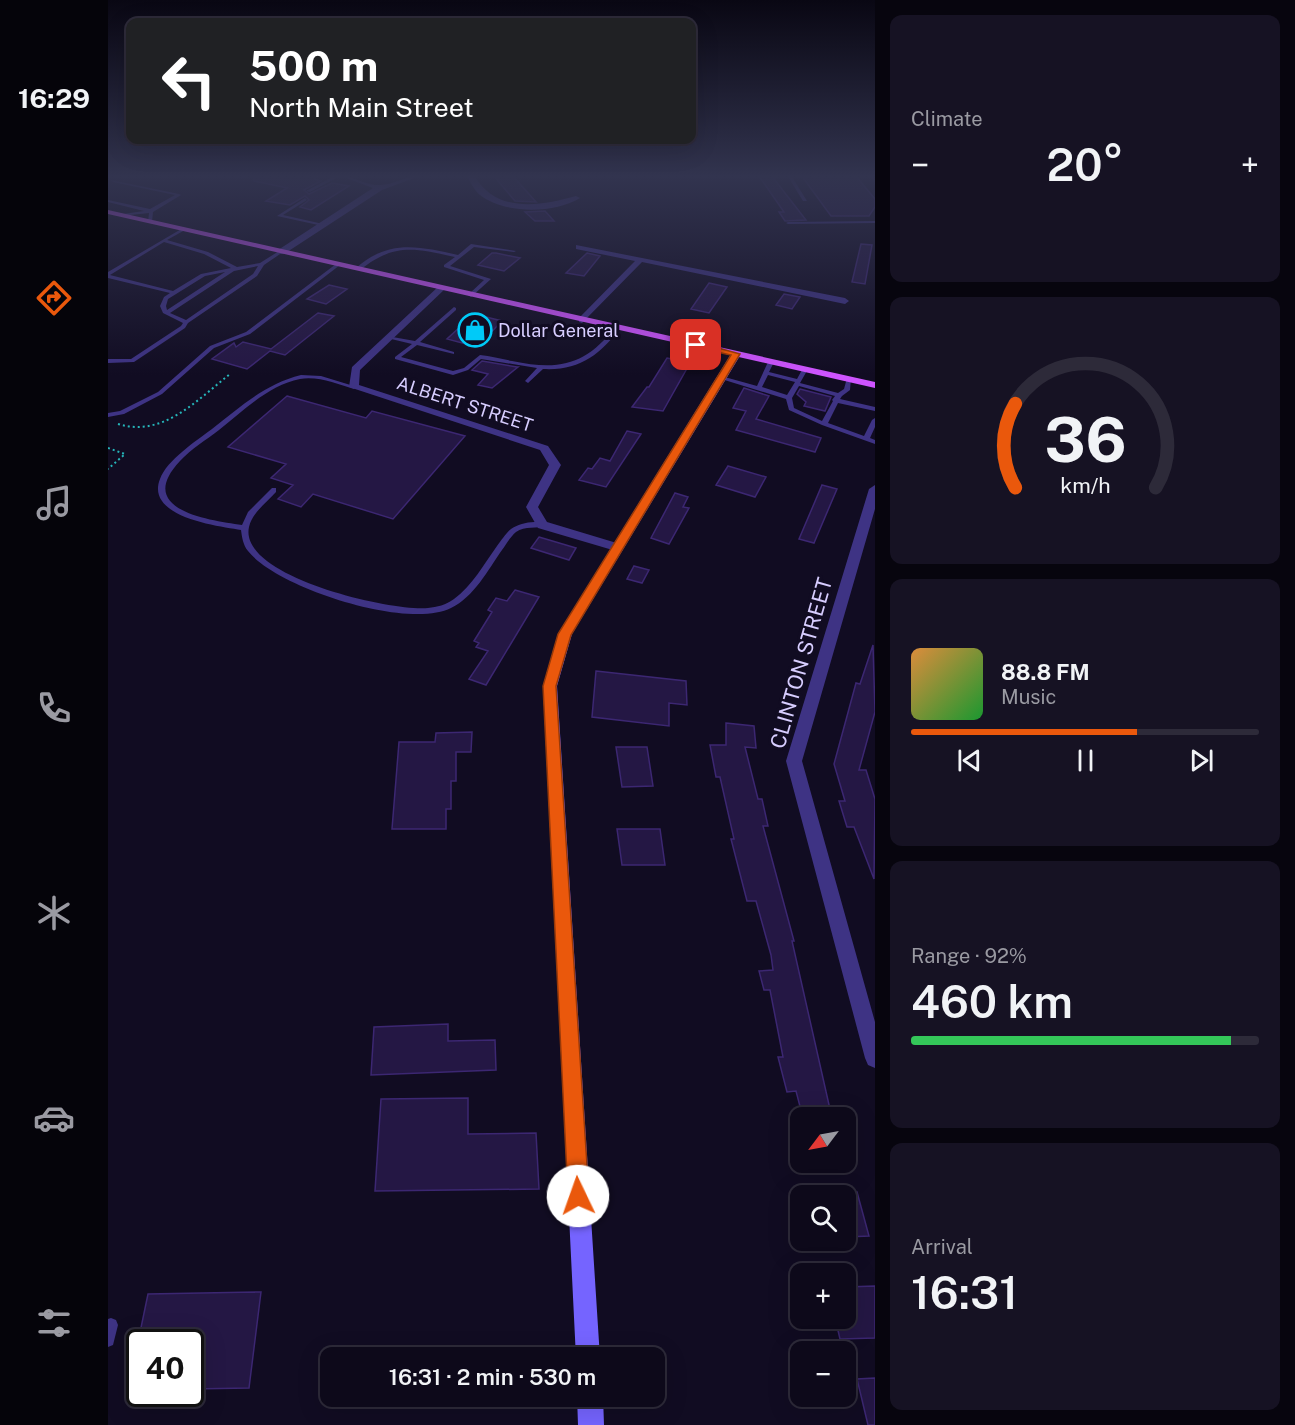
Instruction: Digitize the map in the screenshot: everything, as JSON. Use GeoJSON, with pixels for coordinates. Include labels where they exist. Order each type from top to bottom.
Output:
{"type":"FeatureCollection","features":[{"type":"Feature","properties":{"kind":"main road"},"geometry":{"type":"LineString","coordinates":[[236,242],[875,385]]}},
{"type":"Feature","properties":{"kind":"street"},"geometry":{"type":"LineString","coordinates":[[281,252],[297,242]]}},
{"type":"Feature","properties":{"kind":"street"},"geometry":{"type":"LineString","coordinates":[[579,247],[845,301]]}},
{"type":"Feature","properties":{"kind":"street"},"geometry":{"type":"LineString","coordinates":[[582,320],[639,261]]}},
{"type":"Feature","properties":{"kind":"street"},"geometry":{"type":"LineString","coordinates":[[354,387],[355,369],[442,288]]}},
{"type":"Feature","properties":{"kind":"street"},"geometry":{"type":"LineString","coordinates":[[587,1347],[550,686],[565,634],[616,547],[736,354]]}},
{"type":"Feature","properties":{"kind":"street","name":"ALBERT STREET"},"geometry":{"type":"LineString","coordinates":[[354,387],[544,448],[555,465],[532,507],[542,525]]}},
{"type":"Feature","properties":{"kind":"street","name":"CLINTON STREET"},"geometry":{"type":"LineString","coordinates":[[875,489],[794,761],[875,1058]]}},
{"type":"Feature","properties":{"kind":"street"},"geometry":{"type":"LineString","coordinates":[[542,525],[616,547]]}},
{"type":"Feature","properties":{"kind":"street"},"geometry":{"type":"LineString","coordinates":[[590,1407],[591,1425]]}},
{"type":"Feature","properties":{"kind":"lane"},"geometry":{"type":"LineString","coordinates":[[108,275],[163,242]]}},
{"type":"Feature","properties":{"kind":"lane"},"geometry":{"type":"LineString","coordinates":[[166,242],[206,253],[235,268]]}},
{"type":"Feature","properties":{"kind":"lane"},"geometry":{"type":"LineString","coordinates":[[471,295],[488,279],[446,266],[472,245],[514,250]]}},
{"type":"Feature","properties":{"kind":"lane"},"geometry":{"type":"LineString","coordinates":[[357,269],[384,250],[400,247],[457,256]]}},
{"type":"Feature","properties":{"kind":"lane"},"geometry":{"type":"LineString","coordinates":[[186,322],[166,313],[163,306],[166,298],[203,275],[262,264],[281,252]]}},
{"type":"Feature","properties":{"kind":"lane"},"geometry":{"type":"LineString","coordinates":[[108,361],[132,361],[255,275],[262,264]]}},
{"type":"Feature","properties":{"kind":"lane"},"geometry":{"type":"LineString","coordinates":[[110,418],[160,393],[212,347],[248,333],[338,265]]}},
{"type":"Feature","properties":{"kind":"lane"},"geometry":{"type":"LineString","coordinates":[[166,313],[235,268]]}},
{"type":"Feature","properties":{"kind":"lane"},"geometry":{"type":"LineString","coordinates":[[108,275],[174,293]]}},
{"type":"Feature","properties":{"kind":"lane"},"geometry":{"type":"LineString","coordinates":[[454,309],[397,358],[453,373],[466,369],[480,357],[541,368],[574,363],[594,356],[618,327]]}},
{"type":"Feature","properties":{"kind":"lane"},"geometry":{"type":"LineString","coordinates":[[388,337],[452,353]]}},
{"type":"Feature","properties":{"kind":"lane"},"geometry":{"type":"LineString","coordinates":[[760,385],[771,362]]}},
{"type":"Feature","properties":{"kind":"lane"},"geometry":{"type":"LineString","coordinates":[[528,381],[541,368]]}},
{"type":"Feature","properties":{"kind":"lane"},"geometry":{"type":"LineString","coordinates":[[805,369],[789,398],[791,409],[824,424],[859,433],[875,442]]}},
{"type":"Feature","properties":{"kind":"lane"},"geometry":{"type":"LineString","coordinates":[[766,373],[794,386],[872,409],[865,418]]}},
{"type":"Feature","properties":{"kind":"lane"},"geometry":{"type":"LineString","coordinates":[[245,528],[198,519],[172,509],[162,499],[160,492],[161,484],[169,469],[229,419],[285,383],[314,376],[354,387]]}},
{"type":"Feature","properties":{"kind":"lane"},"geometry":{"type":"LineString","coordinates":[[721,378],[760,385],[789,398]]}},
{"type":"Feature","properties":{"kind":"lane"},"geometry":{"type":"LineString","coordinates":[[824,424],[837,397],[847,390],[849,380]]}},
{"type":"Feature","properties":{"kind":"lane"},"geometry":{"type":"LineString","coordinates":[[760,385],[770,384]]}},
{"type":"Feature","properties":{"kind":"lane"},"geometry":{"type":"LineString","coordinates":[[866,439],[875,420]]}},
{"type":"Feature","properties":{"kind":"lane"},"geometry":{"type":"LineString","coordinates":[[274,490],[251,514],[245,528],[251,549],[283,573],[372,606],[418,613],[437,610],[458,601],[513,531],[525,525],[542,525]]}},
{"type":"Feature","properties":{"kind":"path"},"geometry":{"type":"LineString","coordinates":[[110,418],[123,427],[154,426],[174,417],[230,374]]}},
{"type":"Feature","properties":{"kind":"path"},"geometry":{"type":"LineString","coordinates":[[108,448],[125,453],[108,469]]}},
{"type":"Feature","properties":{"kind":"building"},"geometry":{"type":"Polygon","coordinates":[[[861,244],[872,245],[865,284],[852,282],[861,244]]]}},
{"type":"Feature","properties":{"kind":"building"},"geometry":{"type":"Polygon","coordinates":[[[492,253],[520,258],[504,271],[478,265],[492,253]]]}},
{"type":"Feature","properties":{"kind":"building"},"geometry":{"type":"Polygon","coordinates":[[[587,253],[600,256],[584,276],[566,273],[587,253]]]}},
{"type":"Feature","properties":{"kind":"building"},"geometry":{"type":"Polygon","coordinates":[[[709,283],[727,287],[709,313],[691,309],[709,283]]]}},
{"type":"Feature","properties":{"kind":"building"},"geometry":{"type":"Polygon","coordinates":[[[329,285],[347,289],[326,304],[307,299],[329,285]]]}},
{"type":"Feature","properties":{"kind":"building"},"geometry":{"type":"Polygon","coordinates":[[[784,294],[800,297],[792,309],[776,305],[784,294]]]}},
{"type":"Feature","properties":{"kind":"building"},"geometry":{"type":"Polygon","coordinates":[[[318,313],[334,316],[285,355],[270,351],[247,369],[212,359],[234,343],[236,347],[243,342],[271,349],[318,313]]]}},
{"type":"Feature","properties":{"kind":"building","name":"Dollar General"},"geometry":{"type":"Polygon","coordinates":[[[474,314],[502,321],[477,347],[447,339],[474,314]]]}},
{"type":"Feature","properties":{"kind":"building"},"geometry":{"type":"Polygon","coordinates":[[[667,358],[690,363],[663,411],[632,407],[649,387],[667,358]]]}},
{"type":"Feature","properties":{"kind":"building"},"geometry":{"type":"Polygon","coordinates":[[[482,361],[518,367],[492,388],[478,385],[488,374],[472,370],[482,361]]]}},
{"type":"Feature","properties":{"kind":"building"},"geometry":{"type":"Polygon","coordinates":[[[744,388],[769,396],[756,419],[821,438],[815,452],[736,430],[746,411],[733,408],[744,388]]]}},
{"type":"Feature","properties":{"kind":"building"},"geometry":{"type":"Polygon","coordinates":[[[800,389],[831,397],[825,411],[804,406],[806,402],[797,394],[800,389]]]}},
{"type":"Feature","properties":{"kind":"building"},"geometry":{"type":"Polygon","coordinates":[[[287,396],[366,418],[372,411],[465,436],[393,519],[313,494],[301,507],[278,499],[293,485],[271,478],[286,464],[228,447],[287,396]]]}},
{"type":"Feature","properties":{"kind":"building"},"geometry":{"type":"Polygon","coordinates":[[[627,431],[641,434],[606,487],[579,480],[588,468],[592,469],[600,458],[610,461],[627,431]]]}},
{"type":"Feature","properties":{"kind":"building"},"geometry":{"type":"Polygon","coordinates":[[[728,466],[766,477],[755,497],[716,485],[728,466]]]}},
{"type":"Feature","properties":{"kind":"building"},"geometry":{"type":"Polygon","coordinates":[[[822,485],[837,489],[814,543],[799,539],[822,485]]]}},
{"type":"Feature","properties":{"kind":"building"},"geometry":{"type":"Polygon","coordinates":[[[675,493],[688,497],[683,507],[689,508],[669,544],[651,538],[675,493]]]}},
{"type":"Feature","properties":{"kind":"building"},"geometry":{"type":"Polygon","coordinates":[[[539,537],[576,548],[569,560],[531,548],[539,537]]]}},
{"type":"Feature","properties":{"kind":"building"},"geometry":{"type":"Polygon","coordinates":[[[634,566],[649,570],[642,583],[627,579],[634,566]]]}},
{"type":"Feature","properties":{"kind":"building"},"geometry":{"type":"Polygon","coordinates":[[[515,590],[539,597],[486,685],[469,679],[488,651],[476,647],[479,643],[474,641],[492,612],[488,610],[496,598],[507,601],[515,590]]]}},
{"type":"Feature","properties":{"kind":"building"},"geometry":{"type":"Polygon","coordinates":[[[873,645],[875,712],[859,770],[866,770],[875,799],[874,879],[854,827],[847,827],[839,801],[845,801],[834,764],[856,683],[860,684],[873,645]]]}},
{"type":"Feature","properties":{"kind":"building"},"geometry":{"type":"Polygon","coordinates":[[[596,671],[686,681],[687,705],[669,703],[669,726],[592,717],[596,671]]]}},
{"type":"Feature","properties":{"kind":"building"},"geometry":{"type":"Polygon","coordinates":[[[726,723],[754,726],[756,748],[745,747],[758,799],[762,799],[768,826],[763,826],[794,941],[792,941],[830,1107],[800,1107],[796,1091],[787,1092],[778,1057],[783,1057],[770,990],[764,990],[759,971],[773,970],[771,955],[756,901],[747,901],[731,839],[734,839],[720,777],[716,777],[710,745],[726,745],[726,723]]]}},
{"type":"Feature","properties":{"kind":"building"},"geometry":{"type":"Polygon","coordinates":[[[472,732],[471,752],[456,752],[456,781],[451,781],[451,809],[446,809],[446,829],[392,829],[399,742],[435,742],[436,733],[472,732]]]}},
{"type":"Feature","properties":{"kind":"building"},"geometry":{"type":"Polygon","coordinates":[[[616,747],[647,747],[653,786],[622,787],[616,747]]]}},
{"type":"Feature","properties":{"kind":"building"},"geometry":{"type":"Polygon","coordinates":[[[617,829],[660,829],[665,865],[622,865],[617,829]]]}},
{"type":"Feature","properties":{"kind":"building"},"geometry":{"type":"Polygon","coordinates":[[[448,1024],[448,1041],[495,1040],[496,1070],[371,1075],[374,1027],[448,1024]]]}},
{"type":"Feature","properties":{"kind":"building"},"geometry":{"type":"Polygon","coordinates":[[[468,1098],[468,1134],[536,1133],[539,1189],[375,1191],[381,1099],[468,1098]]]}},
{"type":"Feature","properties":{"kind":"building"},"geometry":{"type":"Polygon","coordinates":[[[857,1192],[869,1236],[856,1237],[857,1192]]]}},
{"type":"Feature","properties":{"kind":"building"},"geometry":{"type":"Polygon","coordinates":[[[875,1286],[875,1338],[840,1339],[838,1329],[856,1329],[856,1287],[875,1286]]]}},
{"type":"Feature","properties":{"kind":"building"},"geometry":{"type":"Polygon","coordinates":[[[261,1292],[249,1388],[204,1389],[204,1329],[141,1329],[148,1294],[261,1292]]]}},
{"type":"Feature","properties":{"kind":"building"},"geometry":{"type":"Polygon","coordinates":[[[875,1378],[875,1425],[868,1425],[857,1379],[875,1378]]]}},
{"type":"Feature","properties":{"kind":"place","name":"Dollar General"},"geometry":{"type":"Point","coordinates":[475,330]}},
{"type":"Feature","properties":{"kind":"route"},"geometry":{"type":"LineString","coordinates":[[578,1196],[550,686],[565,634],[616,547],[736,354],[696,345]]}}]}
